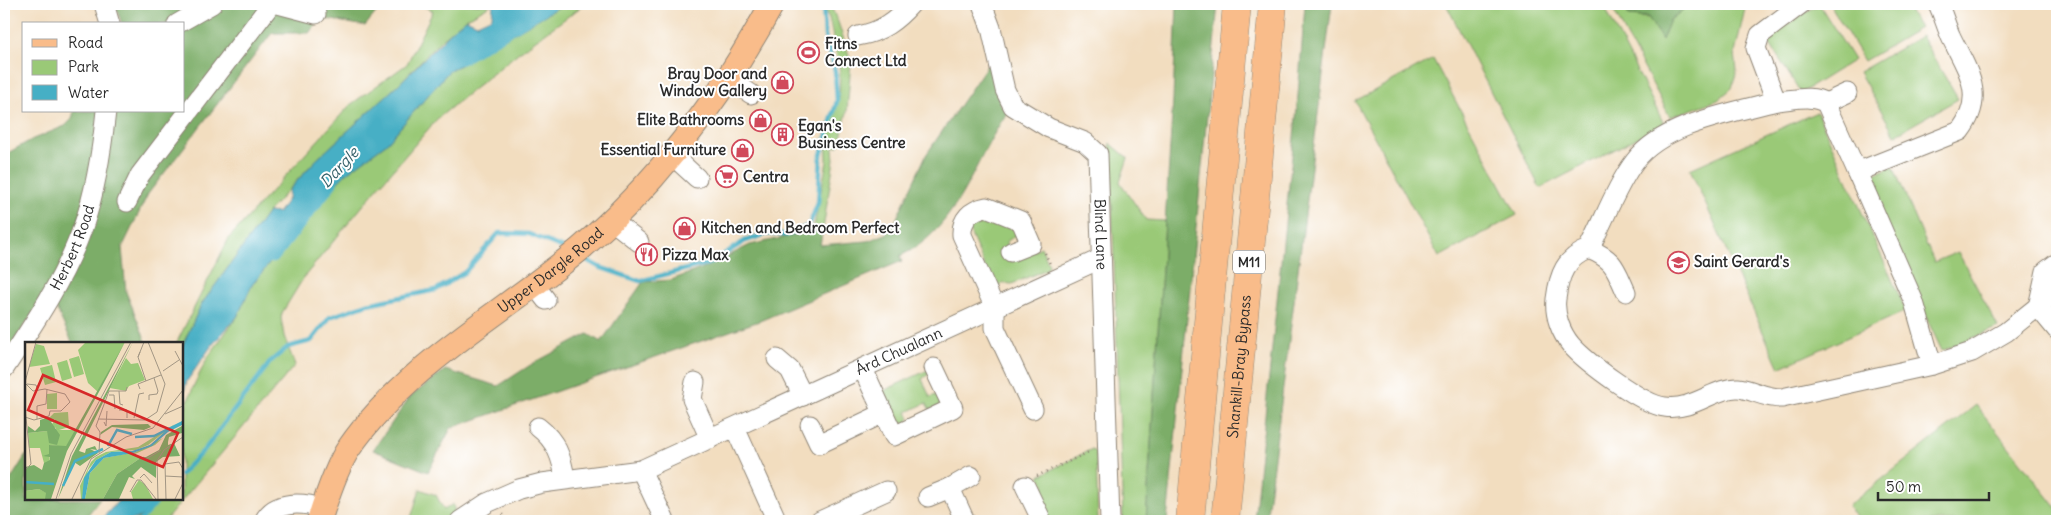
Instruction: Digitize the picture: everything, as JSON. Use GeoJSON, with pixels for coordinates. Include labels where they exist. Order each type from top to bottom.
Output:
{"type":"FeatureCollection","features":[{"type":"Feature","properties":{"kind":"highway","name":"M11"},"geometry":{"type":"LineString","coordinates":[[1190,521],[1237,4]]}},
{"type":"Feature","properties":{"kind":"highway","name":"Shankill-Bray Bypass"},"geometry":{"type":"LineString","coordinates":[[1225,521],[1273,4]]}},
{"type":"Feature","properties":{"kind":"main road","name":"Upper Dargle Road"},"geometry":{"type":"LineString","coordinates":[[321,515],[348,449],[392,396],[442,353],[540,292],[573,254],[644,189],[672,156],[728,78],[772,4]]}},
{"type":"Feature","properties":{"kind":"street"},"geometry":{"type":"LineString","coordinates":[[104,4],[109,22]]}},
{"type":"Feature","properties":{"kind":"street"},"geometry":{"type":"LineString","coordinates":[[180,22],[212,4]]}},
{"type":"Feature","properties":{"kind":"street"},"geometry":{"type":"LineString","coordinates":[[128,202],[140,175],[271,4]]}},
{"type":"Feature","properties":{"kind":"street"},"geometry":{"type":"LineString","coordinates":[[278,4],[316,14]]}},
{"type":"Feature","properties":{"kind":"street"},"geometry":{"type":"LineString","coordinates":[[858,36],[876,33],[902,14],[911,4]]}},
{"type":"Feature","properties":{"kind":"street","name":"Blind Lane"},"geometry":{"type":"LineString","coordinates":[[982,4],[991,28],[1005,90],[1013,106],[1049,128],[1084,142],[1098,154],[1110,521]]}},
{"type":"Feature","properties":{"kind":"street"},"geometry":{"type":"LineString","coordinates":[[1776,101],[1756,48],[1760,35],[1801,4]]}},
{"type":"Feature","properties":{"kind":"street"},"geometry":{"type":"LineString","coordinates":[[1858,172],[1960,131],[1968,121],[1974,90],[1969,68],[1950,35],[1938,4]]}},
{"type":"Feature","properties":{"kind":"street"},"geometry":{"type":"LineString","coordinates":[[728,78],[751,94]]}},
{"type":"Feature","properties":{"kind":"street"},"geometry":{"type":"LineString","coordinates":[[1826,103],[1847,94]]}},
{"type":"Feature","properties":{"kind":"street"},"geometry":{"type":"LineString","coordinates":[[1932,365],[1920,319],[1858,172],[1826,103],[1819,98],[1776,101],[1684,125],[1648,148],[1635,161],[1589,249],[1576,254],[1561,274],[1556,301],[1558,324],[1571,345],[1607,375],[1644,399],[1663,407],[1687,406],[1738,388],[1767,398],[1782,398],[1932,365],[1972,352],[2006,332],[2057,293]]}},
{"type":"Feature","properties":{"kind":"street","name":"Herbert Road"},"geometry":{"type":"LineString","coordinates":[[4,369],[48,304],[84,226],[102,149],[106,112]]}},
{"type":"Feature","properties":{"kind":"street"},"geometry":{"type":"LineString","coordinates":[[672,156],[697,178]]}},
{"type":"Feature","properties":{"kind":"street"},"geometry":{"type":"LineString","coordinates":[[1011,252],[1031,244],[1020,221],[986,207],[978,208],[965,220],[962,235],[995,308],[996,328],[1032,409]]}},
{"type":"Feature","properties":{"kind":"street"},"geometry":{"type":"LineString","coordinates":[[611,220],[639,242]]}},
{"type":"Feature","properties":{"kind":"street"},"geometry":{"type":"LineString","coordinates":[[1589,249],[1612,262],[1626,292]]}},
{"type":"Feature","properties":{"kind":"street","name":"Árd Chualann"},"geometry":{"type":"LineString","coordinates":[[460,521],[487,503],[520,489],[565,479],[641,470],[710,440],[1100,258]]}},
{"type":"Feature","properties":{"kind":"street"},"geometry":{"type":"LineString","coordinates":[[2038,307],[2046,272],[2057,263]]}},
{"type":"Feature","properties":{"kind":"street"},"geometry":{"type":"LineString","coordinates":[[2038,307],[2057,330]]}},
{"type":"Feature","properties":{"kind":"street"},"geometry":{"type":"LineString","coordinates":[[777,359],[790,370],[803,396]]}},
{"type":"Feature","properties":{"kind":"street"},"geometry":{"type":"LineString","coordinates":[[863,369],[894,436],[953,408],[934,368]]}},
{"type":"Feature","properties":{"kind":"street"},"geometry":{"type":"LineString","coordinates":[[695,382],[692,399],[710,440]]}},
{"type":"Feature","properties":{"kind":"street"},"geometry":{"type":"LineString","coordinates":[[810,425],[819,444],[884,414]]}},
{"type":"Feature","properties":{"kind":"street"},"geometry":{"type":"LineString","coordinates":[[538,427],[551,437],[562,462],[565,479]]}},
{"type":"Feature","properties":{"kind":"street"},"geometry":{"type":"LineString","coordinates":[[734,428],[777,521]]}},
{"type":"Feature","properties":{"kind":"street"},"geometry":{"type":"LineString","coordinates":[[641,470],[665,521]]}},
{"type":"Feature","properties":{"kind":"street"},"geometry":{"type":"LineString","coordinates":[[928,497],[950,488],[971,476]]}},
{"type":"Feature","properties":{"kind":"street"},"geometry":{"type":"LineString","coordinates":[[1025,486],[1042,521]]}},
{"type":"Feature","properties":{"kind":"street"},"geometry":{"type":"LineString","coordinates":[[950,488],[965,521]]}},
{"type":"Feature","properties":{"kind":"street"},"geometry":{"type":"LineString","coordinates":[[820,521],[886,491]]}},
{"type":"Feature","properties":{"kind":"street"},"geometry":{"type":"LineString","coordinates":[[264,521],[268,513],[280,507],[297,504],[321,515]]}},
{"type":"Feature","properties":{"kind":"path"},"geometry":{"type":"LineString","coordinates":[[1031,244],[1042,246],[1057,279]]}},
{"type":"Feature","properties":{"kind":"path"},"geometry":{"type":"LineString","coordinates":[[1025,486],[1024,482],[1096,448],[1107,448]]}},
{"type":"Feature","properties":{"kind":"green space"},"geometry":{"type":"Polygon","coordinates":[[[115,4],[383,4],[365,26],[321,18],[309,33],[272,33],[148,194],[122,248],[126,292],[146,342],[72,342],[55,306],[110,112],[185,112],[185,22],[121,22],[115,4]]]}},
{"type":"Feature","properties":{"kind":"green space"},"geometry":{"type":"Polygon","coordinates":[[[419,4],[492,4],[466,19],[440,41],[398,85],[315,161],[268,212],[201,305],[182,347],[182,342],[177,342],[229,238],[350,105],[407,64],[433,11],[419,4]]]}},
{"type":"Feature","properties":{"kind":"green space"},"geometry":{"type":"Polygon","coordinates":[[[564,4],[585,4],[518,53],[437,119],[304,277],[282,313],[284,336],[295,365],[165,521],[135,521],[151,510],[159,500],[182,500],[182,417],[194,385],[208,357],[237,317],[252,285],[318,202],[348,172],[387,143],[448,72],[564,4]]]}},
{"type":"Feature","properties":{"kind":"green space"},"geometry":{"type":"Polygon","coordinates":[[[822,4],[832,9],[851,61],[847,112],[839,146],[833,147],[834,160],[823,229],[811,231],[814,226],[827,161],[826,129],[839,99],[840,71],[829,18],[822,4]]]}},
{"type":"Feature","properties":{"kind":"green space"},"geometry":{"type":"Polygon","coordinates":[[[1177,4],[1218,4],[1167,521],[1146,521],[1173,99],[1177,4]]]}},
{"type":"Feature","properties":{"kind":"green space"},"geometry":{"type":"Polygon","coordinates":[[[1305,4],[1332,4],[1266,521],[1254,521],[1297,108],[1305,4]]]}},
{"type":"Feature","properties":{"kind":"green space"},"geometry":{"type":"Polygon","coordinates":[[[1446,4],[1603,4],[1664,124],[1540,188],[1446,4]]]}},
{"type":"Feature","properties":{"kind":"green space"},"geometry":{"type":"Polygon","coordinates":[[[1610,4],[1627,4],[1629,16],[1670,20],[1690,4],[1746,4],[1735,53],[1737,71],[1732,88],[1718,100],[1670,117],[1610,4]]]}},
{"type":"Feature","properties":{"kind":"green space"},"geometry":{"type":"Polygon","coordinates":[[[1627,4],[1690,4],[1670,20],[1662,40],[1648,17],[1628,16],[1627,4]]]}},
{"type":"Feature","properties":{"kind":"green space"},"geometry":{"type":"Polygon","coordinates":[[[1819,4],[1854,60],[1801,93],[1766,38],[1819,4]]]}},
{"type":"Feature","properties":{"kind":"green space"},"geometry":{"type":"Polygon","coordinates":[[[1830,4],[1905,4],[1920,28],[1864,61],[1830,4]]]}},
{"type":"Feature","properties":{"kind":"green space"},"geometry":{"type":"Polygon","coordinates":[[[1921,36],[1958,99],[1895,135],[1859,72],[1921,36]]]}},
{"type":"Feature","properties":{"kind":"green space"},"geometry":{"type":"Polygon","coordinates":[[[992,58],[1000,103],[1007,113],[950,212],[936,230],[920,244],[900,256],[902,261],[762,320],[451,428],[428,472],[373,450],[410,397],[445,370],[498,386],[532,364],[588,334],[601,342],[643,282],[671,280],[706,267],[750,245],[823,229],[820,245],[867,241],[886,234],[894,224],[926,155],[992,58]]]}},
{"type":"Feature","properties":{"kind":"green space"},"geometry":{"type":"Polygon","coordinates":[[[1433,59],[1517,215],[1439,257],[1355,101],[1433,59]]]}},
{"type":"Feature","properties":{"kind":"green space"},"geometry":{"type":"Polygon","coordinates":[[[74,112],[99,112],[91,184],[60,273],[4,356],[4,155],[33,139],[65,126],[72,119],[74,112]]]}},
{"type":"Feature","properties":{"kind":"green space"},"geometry":{"type":"Polygon","coordinates":[[[1817,112],[1906,311],[1779,368],[1690,169],[1817,112]]]}},
{"type":"Feature","properties":{"kind":"green space"},"geometry":{"type":"Polygon","coordinates":[[[1110,143],[1128,158],[1120,182],[1146,220],[1165,221],[1146,521],[1123,521],[1110,143]]]}},
{"type":"Feature","properties":{"kind":"green space"},"geometry":{"type":"Polygon","coordinates":[[[1893,166],[1934,262],[1958,252],[1998,327],[1942,351],[1875,208],[1868,177],[1893,166]]]}},
{"type":"Feature","properties":{"kind":"green space"},"geometry":{"type":"Polygon","coordinates":[[[976,213],[1016,223],[1019,233],[1006,242],[1013,261],[1041,247],[1049,265],[1047,269],[1012,284],[1003,283],[998,286],[990,279],[966,223],[976,213]]]}},
{"type":"Feature","properties":{"kind":"green space"},"geometry":{"type":"Polygon","coordinates":[[[928,370],[929,374],[922,379],[930,397],[939,394],[941,402],[939,406],[930,410],[926,403],[907,412],[910,418],[905,424],[895,421],[881,392],[928,370]]]}},
{"type":"Feature","properties":{"kind":"green space"},"geometry":{"type":"Polygon","coordinates":[[[1976,405],[2057,508],[2057,521],[1859,521],[1848,506],[1976,405]]]}},
{"type":"Feature","properties":{"kind":"green space"},"geometry":{"type":"Polygon","coordinates":[[[1092,449],[1096,453],[1098,521],[1048,521],[1040,499],[1045,487],[1039,476],[1092,449]]]}},
{"type":"Feature","properties":{"kind":"green space"},"geometry":{"type":"Polygon","coordinates":[[[25,457],[25,500],[99,500],[83,521],[4,521],[4,490],[25,457]]]}},
{"type":"Feature","properties":{"kind":"green space"},"geometry":{"type":"Polygon","coordinates":[[[420,489],[436,495],[444,510],[453,504],[455,514],[447,521],[410,521],[420,489]]]}},
{"type":"Feature","properties":{"kind":"water"},"geometry":{"type":"Polygon","coordinates":[[[493,4],[564,4],[516,31],[510,28],[494,30],[487,38],[485,50],[448,72],[387,143],[348,172],[318,202],[294,212],[292,217],[292,236],[252,285],[237,317],[212,345],[187,381],[182,398],[182,347],[201,305],[268,212],[278,213],[288,199],[289,190],[315,161],[398,85],[456,27],[466,19],[477,24],[492,17],[493,4]]]}},
{"type":"Feature","properties":{"kind":"water"},"geometry":{"type":"Polygon","coordinates":[[[119,500],[155,500],[145,513],[133,520],[100,521],[119,500]]]}},
{"type":"Feature","properties":{"kind":"waterway","name":"Dargle"},"geometry":{"type":"LineString","coordinates":[[459,52],[538,4]]}},
{"type":"Feature","properties":{"kind":"waterway"},"geometry":{"type":"LineString","coordinates":[[581,257],[599,267],[640,281],[710,263],[745,241],[767,234],[787,235],[809,225],[818,203],[821,155],[837,101],[835,71],[825,36],[823,4]]}},
{"type":"Feature","properties":{"kind":"waterway","name":"Dargle"},"geometry":{"type":"LineString","coordinates":[[270,250],[325,180]]}},
{"type":"Feature","properties":{"kind":"waterway"},"geometry":{"type":"LineString","coordinates":[[182,473],[205,449],[271,361],[288,347],[311,341],[330,317],[367,304],[436,290],[465,272],[499,233],[529,234],[568,250]]}},
{"type":"Feature","properties":{"kind":"waterway"},"geometry":{"type":"LineString","coordinates":[[140,521],[159,500]]}},
{"type":"Feature","properties":{"kind":"place","name":"Fitns Connect Ltd"},"geometry":{"type":"Point","coordinates":[809,53]}},
{"type":"Feature","properties":{"kind":"place","name":"Bray Door and Window Gallery"},"geometry":{"type":"Point","coordinates":[783,83]}},
{"type":"Feature","properties":{"kind":"place","name":"Elite Bathrooms"},"geometry":{"type":"Point","coordinates":[760,120]}},
{"type":"Feature","properties":{"kind":"place","name":"Egan's Business Centre"},"geometry":{"type":"Point","coordinates":[782,135]}},
{"type":"Feature","properties":{"kind":"place","name":"Essential Furniture"},"geometry":{"type":"Point","coordinates":[742,150]}},
{"type":"Feature","properties":{"kind":"place","name":"Centra"},"geometry":{"type":"Point","coordinates":[727,177]}},
{"type":"Feature","properties":{"kind":"place","name":"Kitchen and Bedroom Perfect"},"geometry":{"type":"Point","coordinates":[685,228]}},
{"type":"Feature","properties":{"kind":"place","name":"Pizza Max"},"geometry":{"type":"Point","coordinates":[646,255]}},
{"type":"Feature","properties":{"kind":"place","name":"Saint Gerard's"},"geometry":{"type":"Point","coordinates":[1678,262]}}]}
